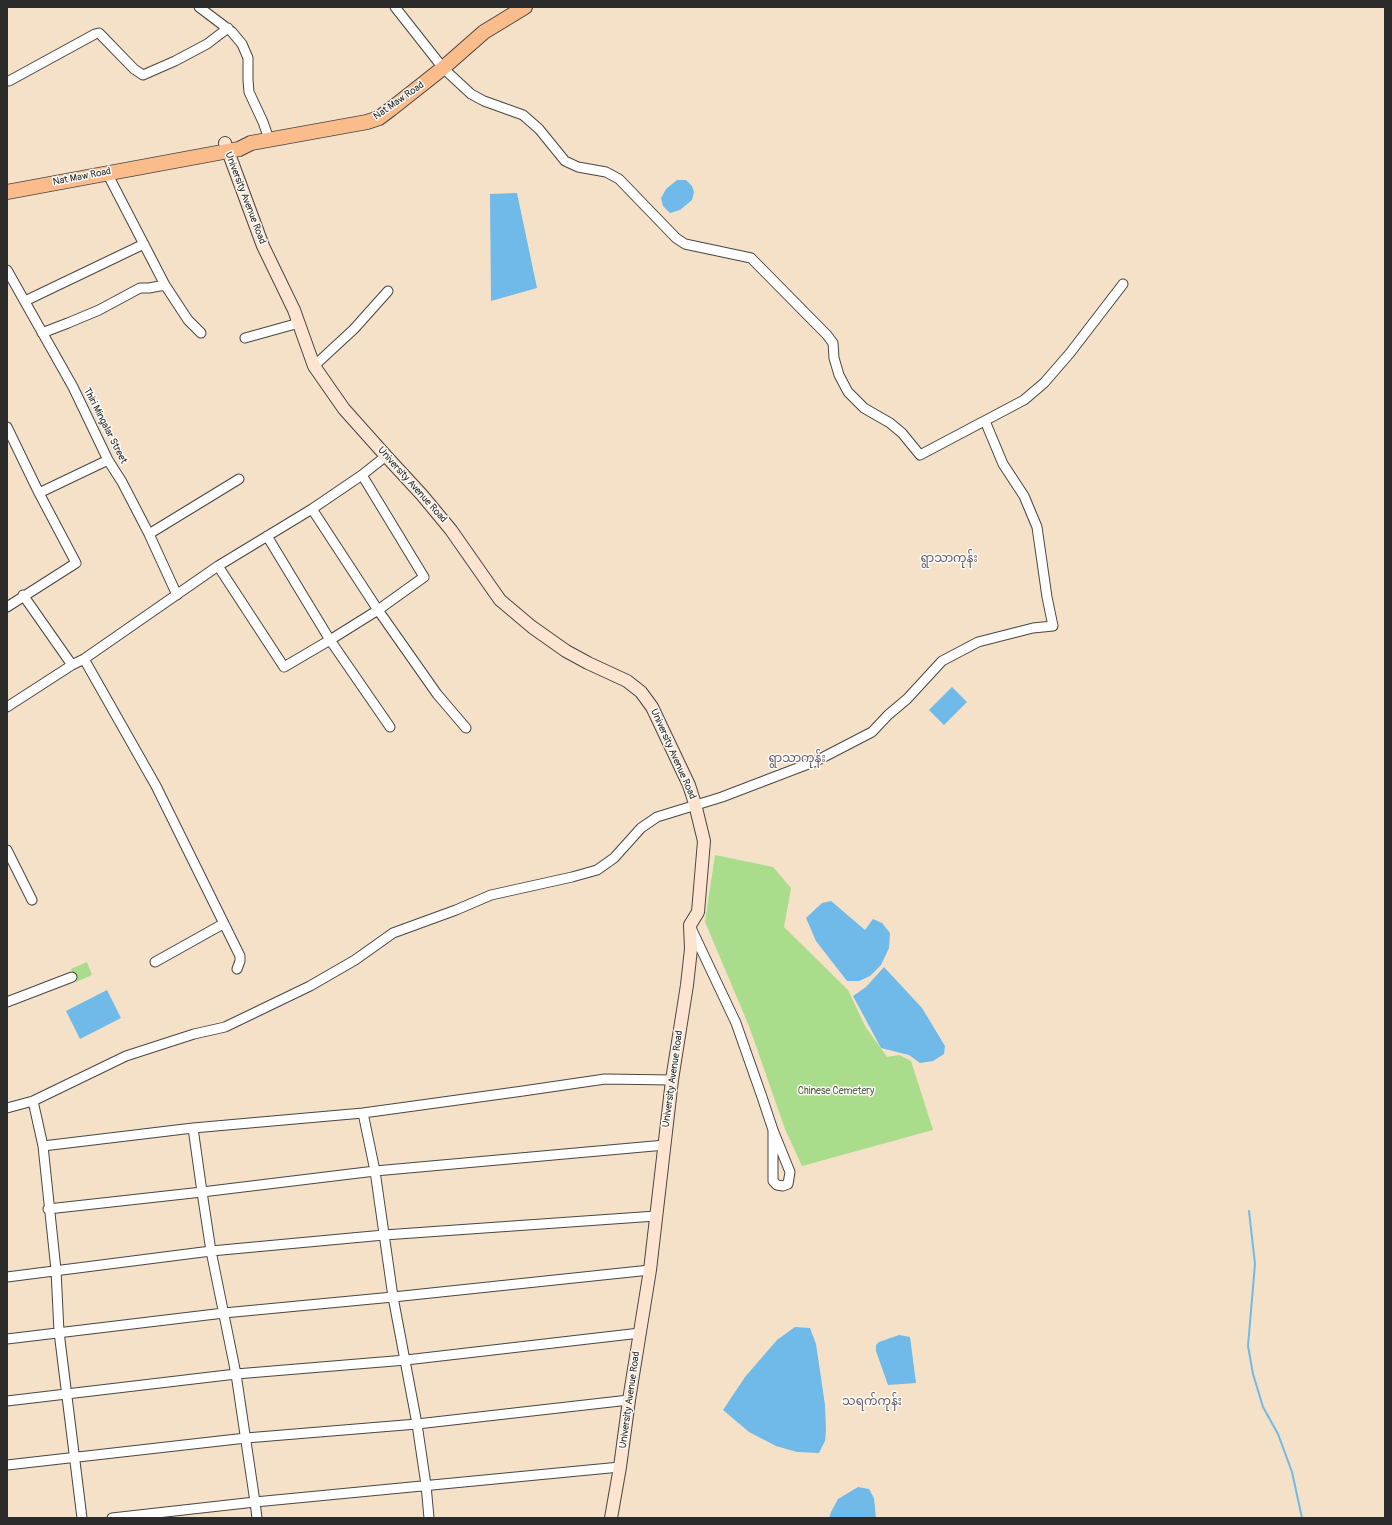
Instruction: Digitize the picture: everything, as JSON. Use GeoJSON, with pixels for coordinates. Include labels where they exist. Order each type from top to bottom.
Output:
{"type":"FeatureCollection","features":[{"type":"Feature","properties":{"kind":"main road","name":"Nat Maw Road"},"geometry":{"type":"LineString","coordinates":[[7,192],[226,147],[237,141],[251,142],[367,122],[379,118],[443,68],[484,32],[525,7]]}},
{"type":"Feature","properties":{"kind":"main road","name":"Nat Maw Road"},"geometry":{"type":"LineString","coordinates":[[7,184],[82,171],[178,151],[226,147]]}},
{"type":"Feature","properties":{"kind":"main road","name":"University Avenue Road"},"geometry":{"type":"LineString","coordinates":[[226,147],[263,246],[299,323],[314,366],[344,409],[422,495],[451,530],[500,600],[532,627],[566,651],[627,681],[641,692],[652,707],[689,785],[695,804],[704,841],[698,912],[690,925],[691,949],[688,978],[672,1080],[650,1270],[611,1518]]}},
{"type":"Feature","properties":{"kind":"street"},"geometry":{"type":"LineString","coordinates":[[199,7],[228,28],[242,44],[248,58],[249,92],[269,139]]}},
{"type":"Feature","properties":{"kind":"street"},"geometry":{"type":"LineString","coordinates":[[395,7],[443,68],[471,94],[523,115],[539,129],[565,161],[578,167],[606,172],[619,179],[676,238],[685,244],[751,258],[814,320],[833,343],[834,358],[839,375],[848,392],[864,408],[890,423],[902,433],[920,455],[1024,400],[1044,382],[1070,353],[1123,284]]}},
{"type":"Feature","properties":{"kind":"street"},"geometry":{"type":"LineString","coordinates":[[9,82],[95,34],[102,36],[134,70],[143,75],[175,61],[207,44],[228,28]]}},
{"type":"Feature","properties":{"kind":"street"},"geometry":{"type":"LineString","coordinates":[[107,172],[165,285],[188,320],[202,333]]}},
{"type":"Feature","properties":{"kind":"street"},"geometry":{"type":"LineString","coordinates":[[25,301],[144,244]]}},
{"type":"Feature","properties":{"kind":"street","name":"Thiri Mingalar Street"},"geometry":{"type":"LineString","coordinates":[[7,270],[73,387],[108,460],[122,482],[149,534],[177,595]]}},
{"type":"Feature","properties":{"kind":"street"},"geometry":{"type":"LineString","coordinates":[[42,333],[99,310],[140,288],[165,285]]}},
{"type":"Feature","properties":{"kind":"street"},"geometry":{"type":"LineString","coordinates":[[314,366],[354,329],[388,291]]}},
{"type":"Feature","properties":{"kind":"street"},"geometry":{"type":"LineString","coordinates":[[245,338],[299,323]]}},
{"type":"Feature","properties":{"kind":"street"},"geometry":{"type":"LineString","coordinates":[[7,1108],[33,1101],[126,1056],[194,1034],[225,1027],[310,986],[356,960],[393,933],[456,910],[491,895],[597,870],[614,858],[640,828],[657,817],[695,804],[722,797],[816,761],[872,732],[888,715],[907,699],[942,661],[978,642],[1033,628],[1053,626],[1037,527],[1024,496],[1003,464],[985,421]]}},
{"type":"Feature","properties":{"kind":"street"},"geometry":{"type":"LineString","coordinates":[[7,427],[39,493],[76,563],[24,595],[9,602]]}},
{"type":"Feature","properties":{"kind":"street"},"geometry":{"type":"LineString","coordinates":[[7,707],[72,665],[84,659],[218,566],[312,509],[362,475],[386,456]]}},
{"type":"Feature","properties":{"kind":"street"},"geometry":{"type":"LineString","coordinates":[[39,493],[108,460]]}},
{"type":"Feature","properties":{"kind":"street"},"geometry":{"type":"LineString","coordinates":[[218,566],[284,667],[378,610],[424,577],[362,475]]}},
{"type":"Feature","properties":{"kind":"street"},"geometry":{"type":"LineString","coordinates":[[149,534],[240,479]]}},
{"type":"Feature","properties":{"kind":"street"},"geometry":{"type":"LineString","coordinates":[[312,509],[378,610],[437,694],[466,728]]}},
{"type":"Feature","properties":{"kind":"street"},"geometry":{"type":"LineString","coordinates":[[267,536],[330,640],[390,727]]}},
{"type":"Feature","properties":{"kind":"street"},"geometry":{"type":"LineString","coordinates":[[24,595],[72,665]]}},
{"type":"Feature","properties":{"kind":"street"},"geometry":{"type":"LineString","coordinates":[[84,659],[156,786],[240,956],[237,969]]}},
{"type":"Feature","properties":{"kind":"street"},"geometry":{"type":"LineString","coordinates":[[7,850],[32,900]]}},
{"type":"Feature","properties":{"kind":"street"},"geometry":{"type":"LineString","coordinates":[[155,962],[223,924]]}},
{"type":"Feature","properties":{"kind":"street"},"geometry":{"type":"LineString","coordinates":[[690,925],[736,1023],[773,1130],[790,1172],[788,1184],[783,1186],[778,1185],[774,1181],[773,1130]]}},
{"type":"Feature","properties":{"kind":"street"},"geometry":{"type":"LineString","coordinates":[[7,1002],[72,977]]}},
{"type":"Feature","properties":{"kind":"street"},"geometry":{"type":"LineString","coordinates":[[43,1146],[194,1128],[363,1113],[605,1079],[672,1080]]}},
{"type":"Feature","properties":{"kind":"street"},"geometry":{"type":"LineString","coordinates":[[33,1101],[43,1146],[48,1209],[56,1270],[59,1332],[82,1518]]}},
{"type":"Feature","properties":{"kind":"street"},"geometry":{"type":"LineString","coordinates":[[363,1113],[375,1172],[394,1297],[417,1424],[426,1485],[428,1518]]}},
{"type":"Feature","properties":{"kind":"street"},"geometry":{"type":"LineString","coordinates":[[194,1128],[211,1251],[236,1374],[257,1518]]}},
{"type":"Feature","properties":{"kind":"street"},"geometry":{"type":"LineString","coordinates":[[48,1209],[375,1172],[665,1145]]}},
{"type":"Feature","properties":{"kind":"street"},"geometry":{"type":"LineString","coordinates":[[7,1277],[211,1251],[384,1235],[656,1216]]}},
{"type":"Feature","properties":{"kind":"street"},"geometry":{"type":"LineString","coordinates":[[7,1339],[224,1313],[650,1270]]}},
{"type":"Feature","properties":{"kind":"street"},"geometry":{"type":"LineString","coordinates":[[7,1401],[236,1374],[406,1360],[640,1333]]}},
{"type":"Feature","properties":{"kind":"street"},"geometry":{"type":"LineString","coordinates":[[7,1465],[246,1438],[417,1424],[629,1400]]}},
{"type":"Feature","properties":{"kind":"street"},"geometry":{"type":"LineString","coordinates":[[112,1518],[255,1502],[620,1467]]}},
{"type":"Feature","properties":{"kind":"green space","name":"Chinese Cemetery"},"geometry":{"type":"Polygon","coordinates":[[[715,855],[773,867],[791,888],[784,927],[848,990],[865,1026],[887,1057],[899,1055],[911,1061],[933,1130],[802,1166],[785,1129],[749,1026],[705,922],[715,855]]]}},
{"type":"Feature","properties":{"kind":"green space"},"geometry":{"type":"Polygon","coordinates":[[[87,962],[92,975],[76,982],[71,969],[87,962]]]}},
{"type":"Feature","properties":{"kind":"water"},"geometry":{"type":"Polygon","coordinates":[[[677,180],[686,180],[692,186],[694,192],[692,200],[680,210],[670,213],[663,206],[661,198],[666,189],[677,180]]]}},
{"type":"Feature","properties":{"kind":"water"},"geometry":{"type":"Polygon","coordinates":[[[517,193],[537,288],[491,301],[490,194],[517,193]]]}},
{"type":"Feature","properties":{"kind":"water"},"geometry":{"type":"Polygon","coordinates":[[[952,687],[967,702],[944,725],[929,710],[952,687]]]}},
{"type":"Feature","properties":{"kind":"water"},"geometry":{"type":"Polygon","coordinates":[[[831,901],[865,930],[873,919],[882,923],[890,933],[889,948],[881,965],[870,976],[859,981],[847,981],[816,941],[806,918],[822,903],[831,901]]]}},
{"type":"Feature","properties":{"kind":"water"},"geometry":{"type":"Polygon","coordinates":[[[884,967],[922,1008],[945,1046],[944,1054],[933,1061],[920,1063],[909,1055],[881,1048],[853,996],[866,987],[884,967]]]}},
{"type":"Feature","properties":{"kind":"water"},"geometry":{"type":"Polygon","coordinates":[[[107,990],[121,1018],[80,1039],[66,1011],[107,990]]]}},
{"type":"Feature","properties":{"kind":"water"},"geometry":{"type":"Polygon","coordinates":[[[795,1327],[810,1328],[816,1344],[825,1405],[826,1430],[825,1441],[819,1453],[797,1452],[776,1446],[749,1432],[723,1410],[745,1377],[777,1340],[795,1327]]]}},
{"type":"Feature","properties":{"kind":"water"},"geometry":{"type":"Polygon","coordinates":[[[899,1335],[910,1337],[916,1383],[888,1385],[876,1351],[876,1345],[879,1342],[899,1335]]]}},
{"type":"Feature","properties":{"kind":"water"},"geometry":{"type":"Polygon","coordinates":[[[858,1487],[869,1489],[874,1498],[876,1518],[829,1518],[838,1499],[858,1487]]]}},
{"type":"Feature","properties":{"kind":"waterway"},"geometry":{"type":"LineString","coordinates":[[1249,1211],[1255,1264],[1248,1346],[1253,1374],[1263,1407],[1278,1434],[1292,1472],[1302,1518]]}},
{"type":"Feature","properties":{"kind":"district","name":"ရွာသာကုန်း"},"geometry":{"type":"Point","coordinates":[949,559]}},
{"type":"Feature","properties":{"kind":"district","name":"ရွာသာကုန်း"},"geometry":{"type":"Point","coordinates":[797,759]}},
{"type":"Feature","properties":{"kind":"district","name":"သရက်ကုန်း"},"geometry":{"type":"Point","coordinates":[872,1402]}}]}
